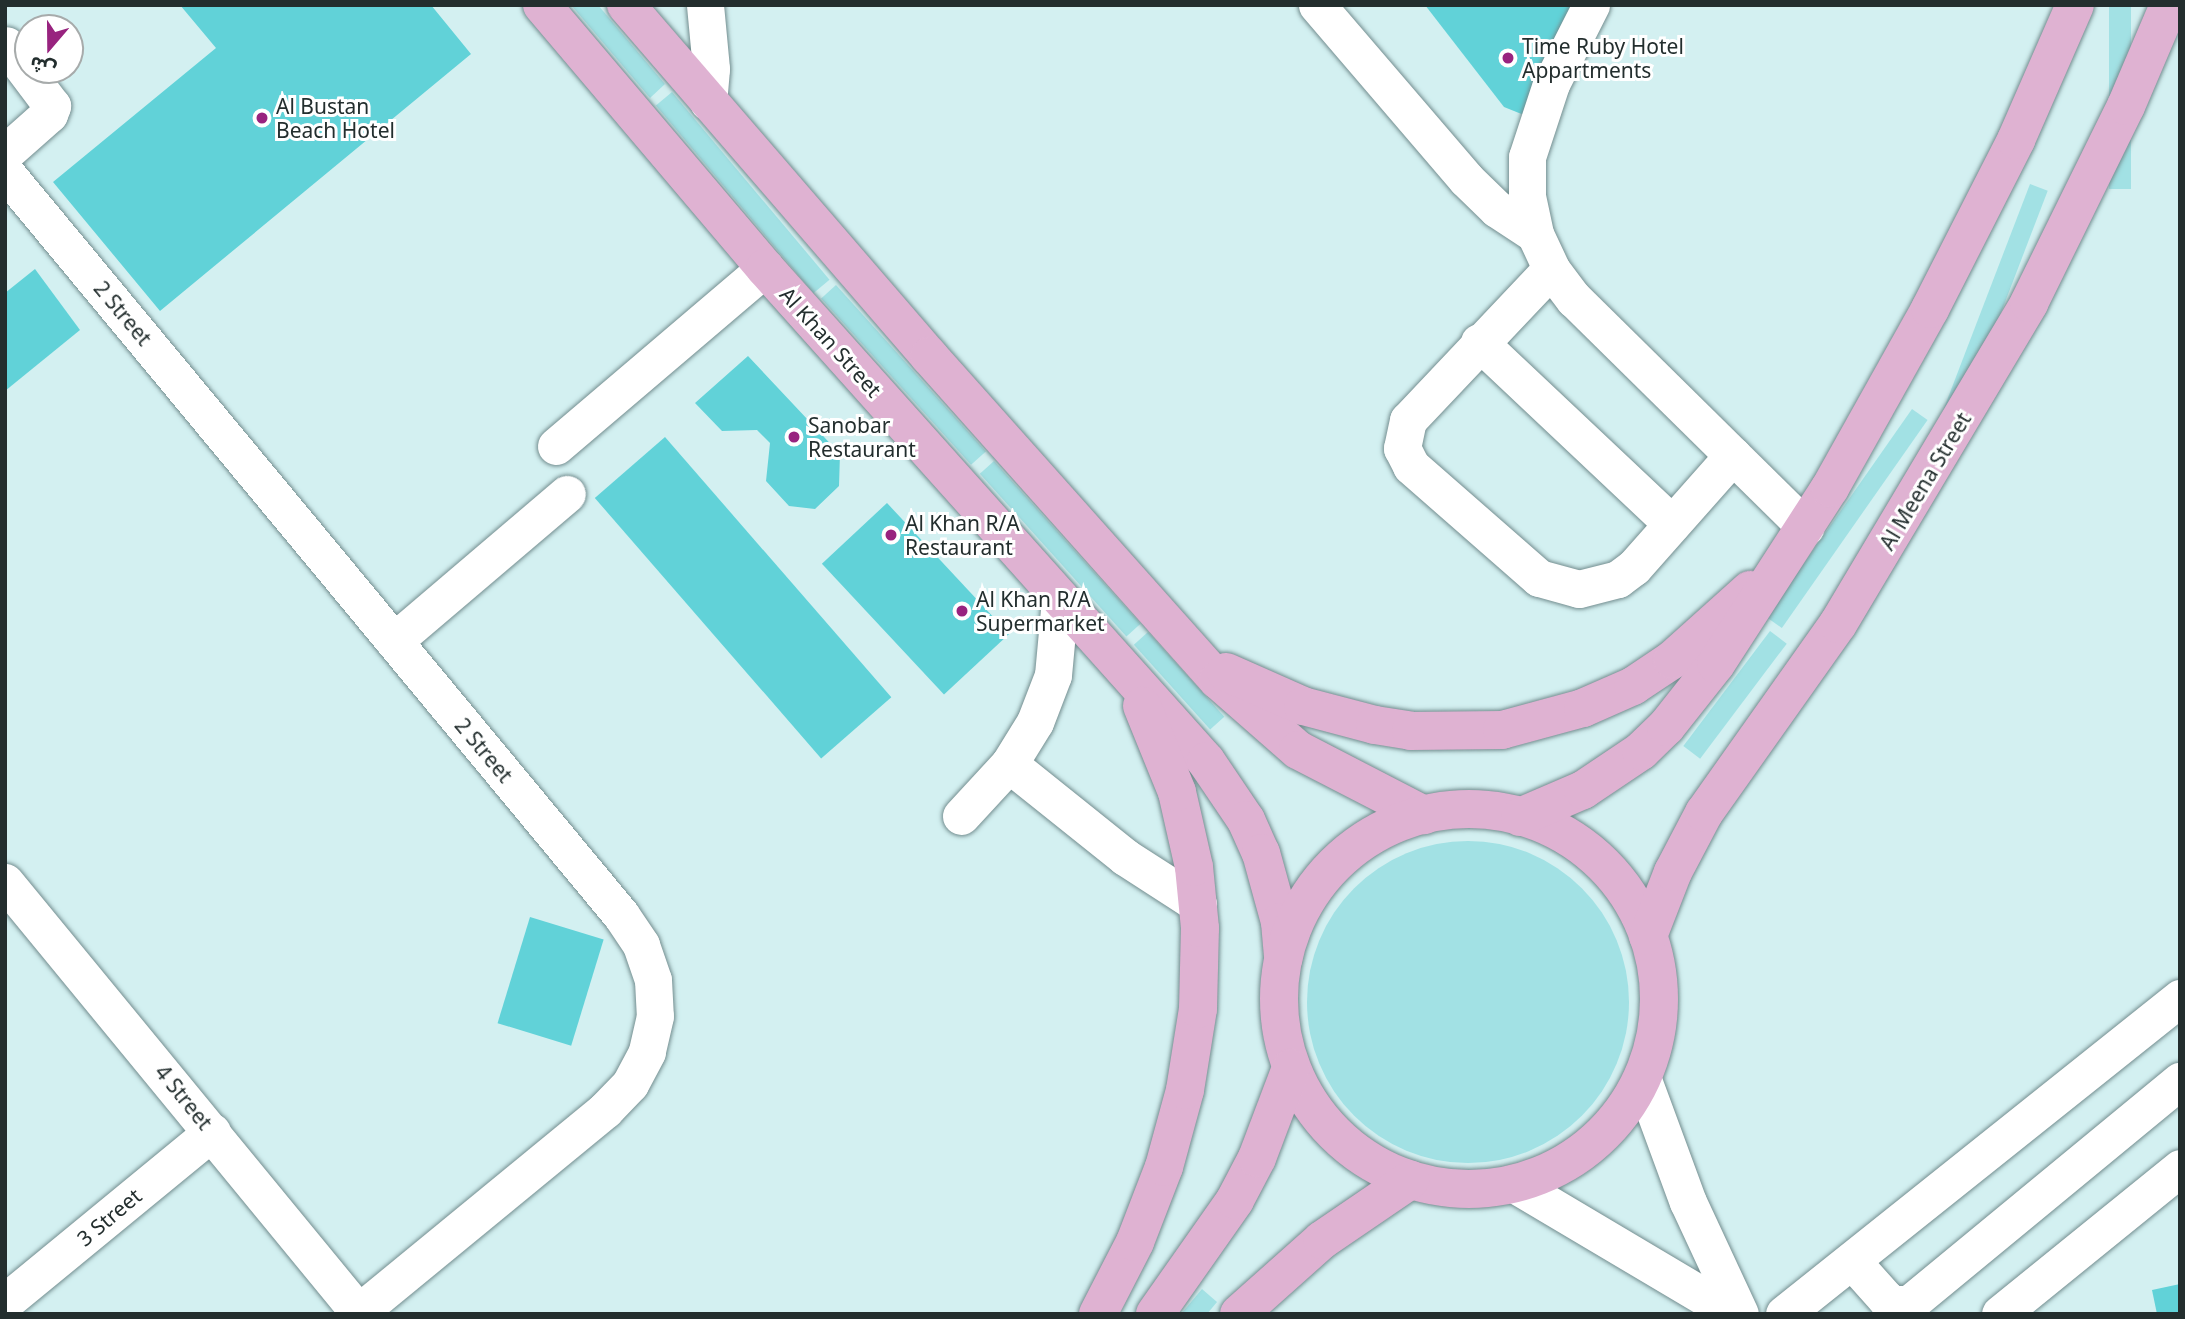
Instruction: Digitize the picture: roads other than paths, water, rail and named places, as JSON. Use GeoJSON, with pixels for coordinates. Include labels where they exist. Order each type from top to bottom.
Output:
{"type":"FeatureCollection","features":[{"type":"Feature","properties":{"kind":"main road","name":"Al Khan Street"},"geometry":{"type":"LineString","coordinates":[[542,5],[765,268],[1206,761],[1246,820],[1272,887],[1283,959]]}},
{"type":"Feature","properties":{"kind":"main road"},"geometry":{"type":"LineString","coordinates":[[626,5],[708,102],[1243,705],[1298,750],[1424,815]]}},
{"type":"Feature","properties":{"kind":"main road"},"geometry":{"type":"LineString","coordinates":[[1520,817],[1553,805],[1613,772],[1666,727],[1716,664],[1778,572],[1936,298],[2015,140],[2075,5]]}},
{"type":"Feature","properties":{"kind":"main road","name":"Al Meena Street"},"geometry":{"type":"LineString","coordinates":[[1648,936],[1673,872],[1704,813],[1838,624],[2029,303],[2114,131],[2169,5]]}},
{"type":"Feature","properties":{"kind":"main road"},"geometry":{"type":"LineString","coordinates":[[1200,658],[1269,693],[1339,717],[1411,731],[1502,730],[1583,708],[1633,686],[1672,660],[1741,597],[1778,572]]}},
{"type":"Feature","properties":{"kind":"main road"},"geometry":{"type":"LineString","coordinates":[[1098,1314],[1135,1242],[1175,1129],[1198,1009],[1198,904],[1177,792],[1140,703],[1116,662]]}},
{"type":"Feature","properties":{"kind":"main road"},"geometry":{"type":"LineString","coordinates":[[1472,810],[1520,817],[1567,837],[1588,852],[1624,890],[1648,936],[1659,1009],[1643,1080],[1610,1127],[1591,1145],[1569,1161],[1516,1185],[1465,1189],[1410,1180],[1368,1159],[1338,1137],[1319,1116],[1291,1068],[1279,1014],[1283,959],[1301,909],[1333,867],[1375,835],[1424,815],[1472,810]]}},
{"type":"Feature","properties":{"kind":"main road"},"geometry":{"type":"LineString","coordinates":[[1155,1314],[1235,1200],[1262,1147],[1291,1068]]}},
{"type":"Feature","properties":{"kind":"main road"},"geometry":{"type":"LineString","coordinates":[[1239,1314],[1322,1240],[1410,1180]]}},
{"type":"Feature","properties":{"kind":"street"},"geometry":{"type":"LineString","coordinates":[[705,5],[710,48],[708,102]]}},
{"type":"Feature","properties":{"kind":"street"},"geometry":{"type":"LineString","coordinates":[[1317,5],[1466,179],[1497,209],[1535,234]]}},
{"type":"Feature","properties":{"kind":"street"},"geometry":{"type":"LineString","coordinates":[[1591,5],[1551,84],[1527,157],[1527,196],[1535,234],[1551,269],[1574,299],[1805,527]]}},
{"type":"Feature","properties":{"kind":"street"},"geometry":{"type":"LineString","coordinates":[[5,153],[49,114],[52,106],[6,45]]}},
{"type":"Feature","properties":{"kind":"street","name":"2 Street"},"geometry":{"type":"LineString","coordinates":[[5,172],[621,915],[641,945],[653,980],[655,1016],[647,1052],[630,1084],[605,1110],[360,1313]]}},
{"type":"Feature","properties":{"kind":"street"},"geometry":{"type":"LineString","coordinates":[[556,446],[765,268]]}},
{"type":"Feature","properties":{"kind":"street"},"geometry":{"type":"LineString","coordinates":[[1551,269],[1408,420],[1402,448],[1411,466],[1524,566],[1558,586],[1589,588],[1618,579],[1672,524],[1732,455]]}},
{"type":"Feature","properties":{"kind":"street"},"geometry":{"type":"LineString","coordinates":[[1479,342],[1672,524]]}},
{"type":"Feature","properties":{"kind":"street"},"geometry":{"type":"LineString","coordinates":[[394,641],[567,494]]}},
{"type":"Feature","properties":{"kind":"street"},"geometry":{"type":"LineString","coordinates":[[961,816],[1009,764],[1035,722],[1053,675],[1060,600]]}},
{"type":"Feature","properties":{"kind":"street"},"geometry":{"type":"LineString","coordinates":[[1009,764],[1125,857],[1198,904]]}},
{"type":"Feature","properties":{"kind":"street","name":"4 Street"},"geometry":{"type":"LineString","coordinates":[[5,882],[360,1313]]}},
{"type":"Feature","properties":{"kind":"street"},"geometry":{"type":"LineString","coordinates":[[1784,1314],[2180,998]]}},
{"type":"Feature","properties":{"kind":"street"},"geometry":{"type":"LineString","coordinates":[[1643,1080],[1688,1202],[1740,1314]]}},
{"type":"Feature","properties":{"kind":"street"},"geometry":{"type":"LineString","coordinates":[[1852,1261],[1886,1299],[1893,1304],[1909,1304],[2180,1081]]}},
{"type":"Feature","properties":{"kind":"street","name":"3 Street"},"geometry":{"type":"LineString","coordinates":[[5,1302],[212,1132]]}},
{"type":"Feature","properties":{"kind":"street"},"geometry":{"type":"LineString","coordinates":[[2000,1314],[2180,1168]]}},
{"type":"Feature","properties":{"kind":"street"},"geometry":{"type":"LineString","coordinates":[[1516,1185],[1733,1314]]}},
{"type":"Feature","properties":{"kind":"place","name":"Time Ruby Hotel Appartments"},"geometry":{"type":"Point","coordinates":[1508,58]}},
{"type":"Feature","properties":{"kind":"place","name":"Al Bustan Beach Hotel"},"geometry":{"type":"Point","coordinates":[262,118]}},
{"type":"Feature","properties":{"kind":"place","name":"Sanobar Restaurant"},"geometry":{"type":"Point","coordinates":[794,437]}},
{"type":"Feature","properties":{"kind":"place","name":"Al Khan R/A Restaurant"},"geometry":{"type":"Point","coordinates":[891,535]}},
{"type":"Feature","properties":{"kind":"place","name":"Al Khan R/A Supermarket"},"geometry":{"type":"Point","coordinates":[962,611]}}]}
